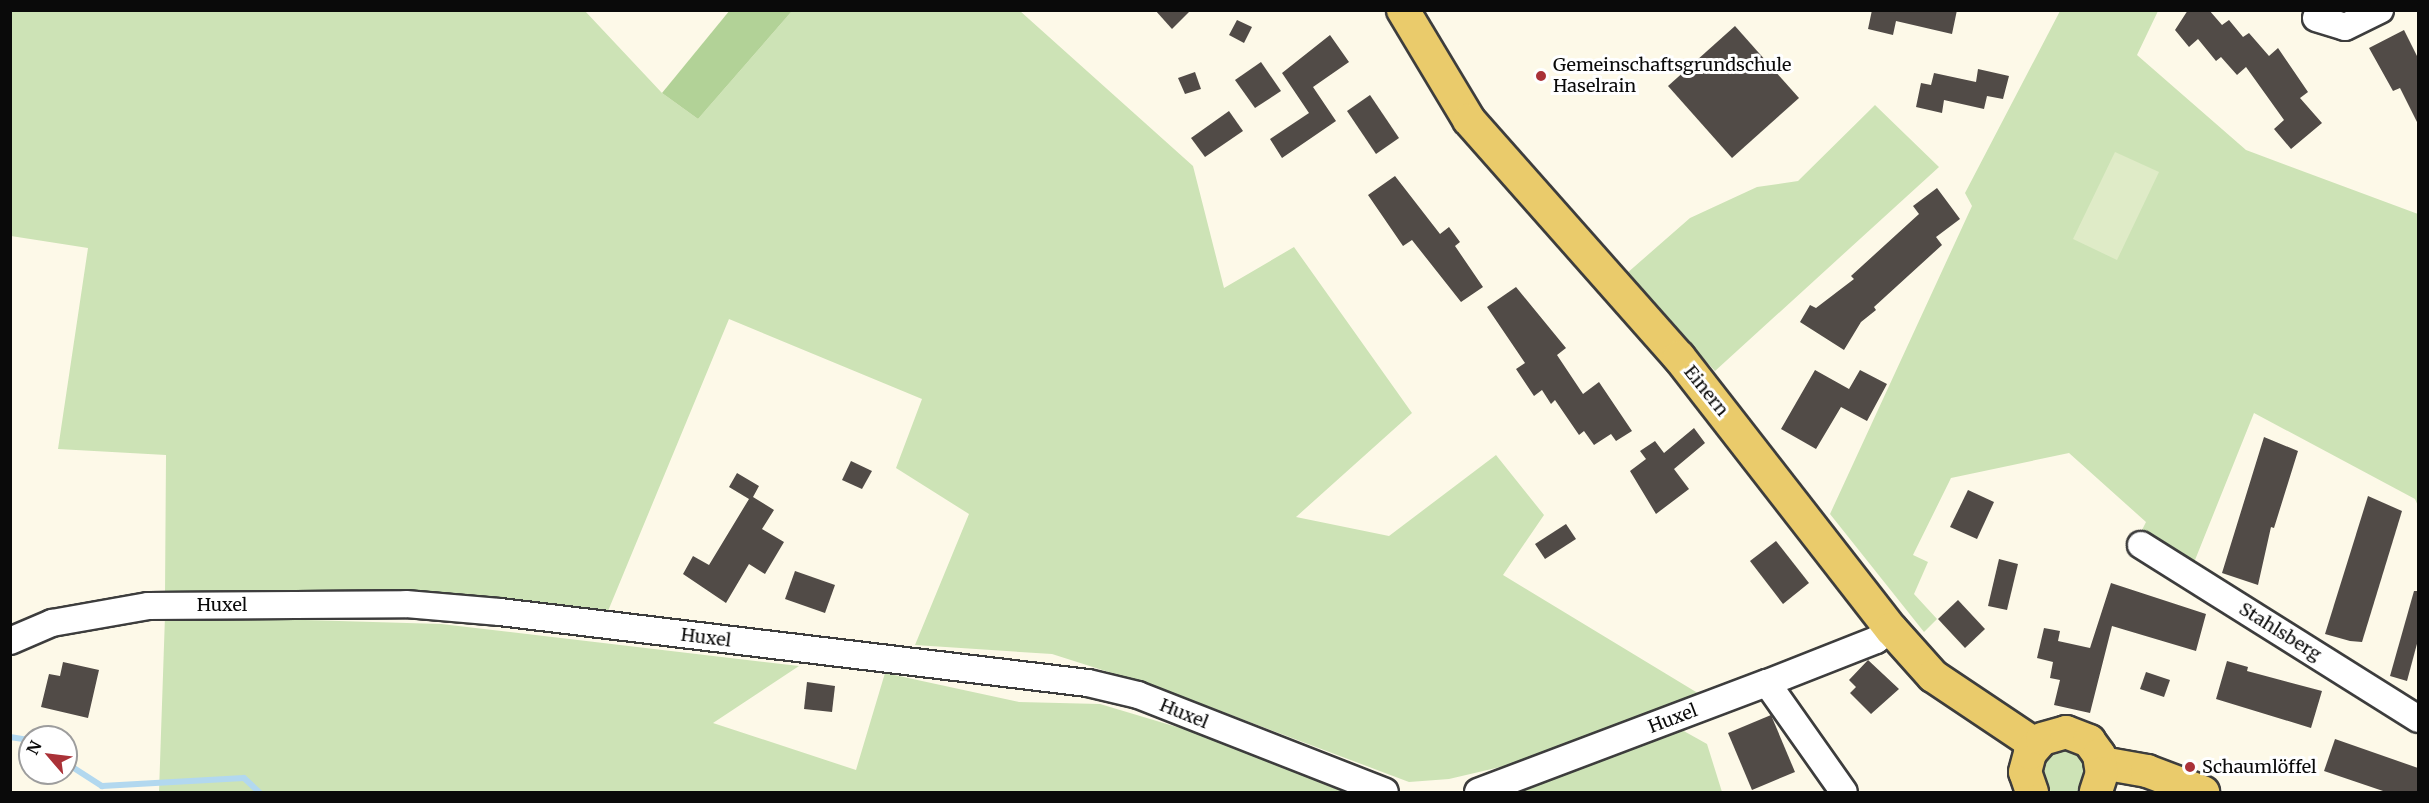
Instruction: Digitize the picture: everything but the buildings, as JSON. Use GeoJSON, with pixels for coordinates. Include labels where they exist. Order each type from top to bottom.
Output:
{"type":"FeatureCollection","features":[{"type":"Feature","properties":{"kind":"main road","name":"Einern"},"geometry":{"type":"LineString","coordinates":[[1403,10],[1469,120],[1679,357],[1891,629],[1933,676],[2036,745]]}},
{"type":"Feature","properties":{"kind":"main road"},"geometry":{"type":"LineString","coordinates":[[2032,792],[2025,772],[2036,745],[2049,735],[2074,733],[2089,741],[2099,778],[2147,771],[2203,792]]}},
{"type":"Feature","properties":{"kind":"street"},"geometry":{"type":"LineString","coordinates":[[2316,18],[2345,27],[2380,10]]}},
{"type":"Feature","properties":{"kind":"street","name":"Stahlsberg"},"geometry":{"type":"LineString","coordinates":[[2141,545],[2418,719]]}},
{"type":"Feature","properties":{"kind":"street","name":"Huxel"},"geometry":{"type":"LineString","coordinates":[[10,641],[52,623],[148,606],[406,604],[500,612],[1088,683],[1138,695],[1385,792]]}},
{"type":"Feature","properties":{"kind":"street","name":"Huxel"},"geometry":{"type":"LineString","coordinates":[[1478,792],[1876,640],[1891,629]]}},
{"type":"Feature","properties":{"kind":"street"},"geometry":{"type":"LineString","coordinates":[[1767,683],[1844,792]]}},
{"type":"Feature","properties":{"kind":"green space"},"geometry":{"type":"Polygon","coordinates":[[[730,10],[792,11],[698,119],[662,93],[730,10]]]}},
{"type":"Feature","properties":{"kind":"green space"},"geometry":{"type":"Polygon","coordinates":[[[10,11],[585,11],[662,93],[698,119],[792,11],[1020,11],[1193,166],[1224,288],[1294,247],[1412,413],[1296,517],[1389,536],[1496,455],[1544,515],[1503,575],[1701,695],[1513,764],[1449,779],[1409,782],[1162,689],[1052,654],[915,645],[969,514],[896,468],[922,399],[729,319],[608,611],[493,597],[165,594],[166,455],[58,449],[88,248],[11,236],[10,11]]]}},
{"type":"Feature","properties":{"kind":"green space"},"geometry":{"type":"Polygon","coordinates":[[[2060,11],[2158,11],[2137,55],[2246,150],[2418,214],[2418,506],[2415,499],[2254,413],[2193,565],[2141,532],[2146,522],[2069,453],[1951,478],[1913,555],[1928,562],[1914,594],[1937,619],[1924,632],[1830,514],[1972,206],[1965,193],[2060,11]]]}},
{"type":"Feature","properties":{"kind":"green space"},"geometry":{"type":"Polygon","coordinates":[[[1875,105],[1939,167],[1715,371],[1626,274],[1690,218],[1757,187],[1798,181],[1875,105]]]}},
{"type":"Feature","properties":{"kind":"green space"},"geometry":{"type":"Polygon","coordinates":[[[2115,152],[2159,172],[2117,260],[2073,239],[2115,152]]]}},
{"type":"Feature","properties":{"kind":"green space"},"geometry":{"type":"Polygon","coordinates":[[[165,616],[441,624],[799,666],[713,723],[856,770],[885,673],[1019,702],[1100,704],[1207,736],[1344,792],[159,792],[165,616]]]}},
{"type":"Feature","properties":{"kind":"green space"},"geometry":{"type":"Polygon","coordinates":[[[1682,730],[1707,744],[1722,792],[1518,792],[1682,730]]]}},
{"type":"Feature","properties":{"kind":"green space"},"geometry":{"type":"Polygon","coordinates":[[[2064,747],[2081,754],[2088,771],[2081,788],[2064,795],[2047,788],[2040,771],[2047,754],[2064,747]]]}},
{"type":"Feature","properties":{"kind":"waterway"},"geometry":{"type":"LineString","coordinates":[[10,737],[18,738]]}},
{"type":"Feature","properties":{"kind":"waterway"},"geometry":{"type":"LineString","coordinates":[[78,771],[102,786],[244,778],[259,792]]}},
{"type":"Feature","properties":{"kind":"place","name":"Gemeinschaftsgrundschule Haselrain"},"geometry":{"type":"Point","coordinates":[1541,76]}},
{"type":"Feature","properties":{"kind":"place","name":"Schaumlöffel"},"geometry":{"type":"Point","coordinates":[2190,767]}}]}
